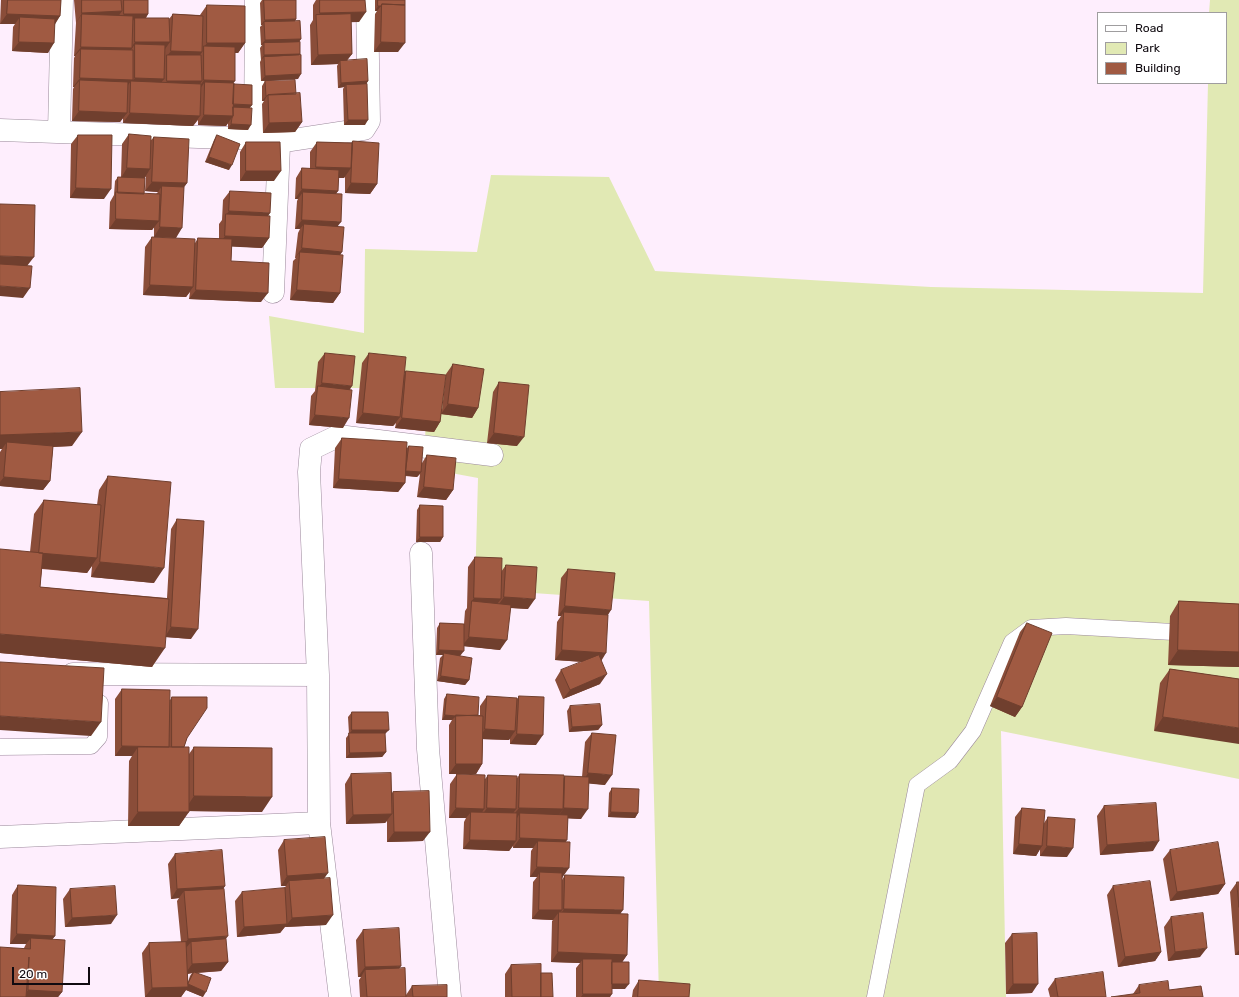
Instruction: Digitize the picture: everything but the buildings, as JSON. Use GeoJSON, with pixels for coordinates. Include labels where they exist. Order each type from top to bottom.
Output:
{"type":"FeatureCollection","features":[{"type":"Feature","properties":{"kind":"street"},"geometry":{"type":"LineString","coordinates":[[59,132],[62,0]]}},
{"type":"Feature","properties":{"kind":"street"},"geometry":{"type":"LineString","coordinates":[[255,139],[256,0]]}},
{"type":"Feature","properties":{"kind":"street"},"geometry":{"type":"LineString","coordinates":[[0,130],[255,139],[279,142],[364,129],[369,121],[367,0]]}},
{"type":"Feature","properties":{"kind":"street"},"geometry":{"type":"LineString","coordinates":[[273,292],[279,142]]}},
{"type":"Feature","properties":{"kind":"street"},"geometry":{"type":"LineString","coordinates":[[340,997],[319,823],[318,675],[309,472],[311,449],[338,436],[492,455]]}},
{"type":"Feature","properties":{"kind":"street"},"geometry":{"type":"LineString","coordinates":[[421,553],[428,749],[450,997]]}},
{"type":"Feature","properties":{"kind":"street"},"geometry":{"type":"LineString","coordinates":[[54,674],[318,675]]}},
{"type":"Feature","properties":{"kind":"street"},"geometry":{"type":"LineString","coordinates":[[0,837],[319,823]]}},
{"type":"Feature","properties":{"kind":"lane"},"geometry":{"type":"LineString","coordinates":[[875,997],[917,785],[950,761],[973,731],[1012,642],[1031,628],[1066,626],[1208,633]]}},
{"type":"Feature","properties":{"kind":"lane"},"geometry":{"type":"LineString","coordinates":[[0,747],[91,746],[99,737],[101,675]]}},
{"type":"Feature","properties":{"kind":"green space"},"geometry":{"type":"Polygon","coordinates":[[[1210,0],[1239,0],[1239,779],[1001,731],[1006,997],[659,997],[649,601],[475,589],[478,478],[424,468],[427,388],[275,388],[269,316],[364,333],[365,249],[477,252],[491,175],[609,177],[655,271],[931,287],[1203,293],[1208,84],[1227,84],[1227,12],[1209,12],[1210,0]]]}}]}
